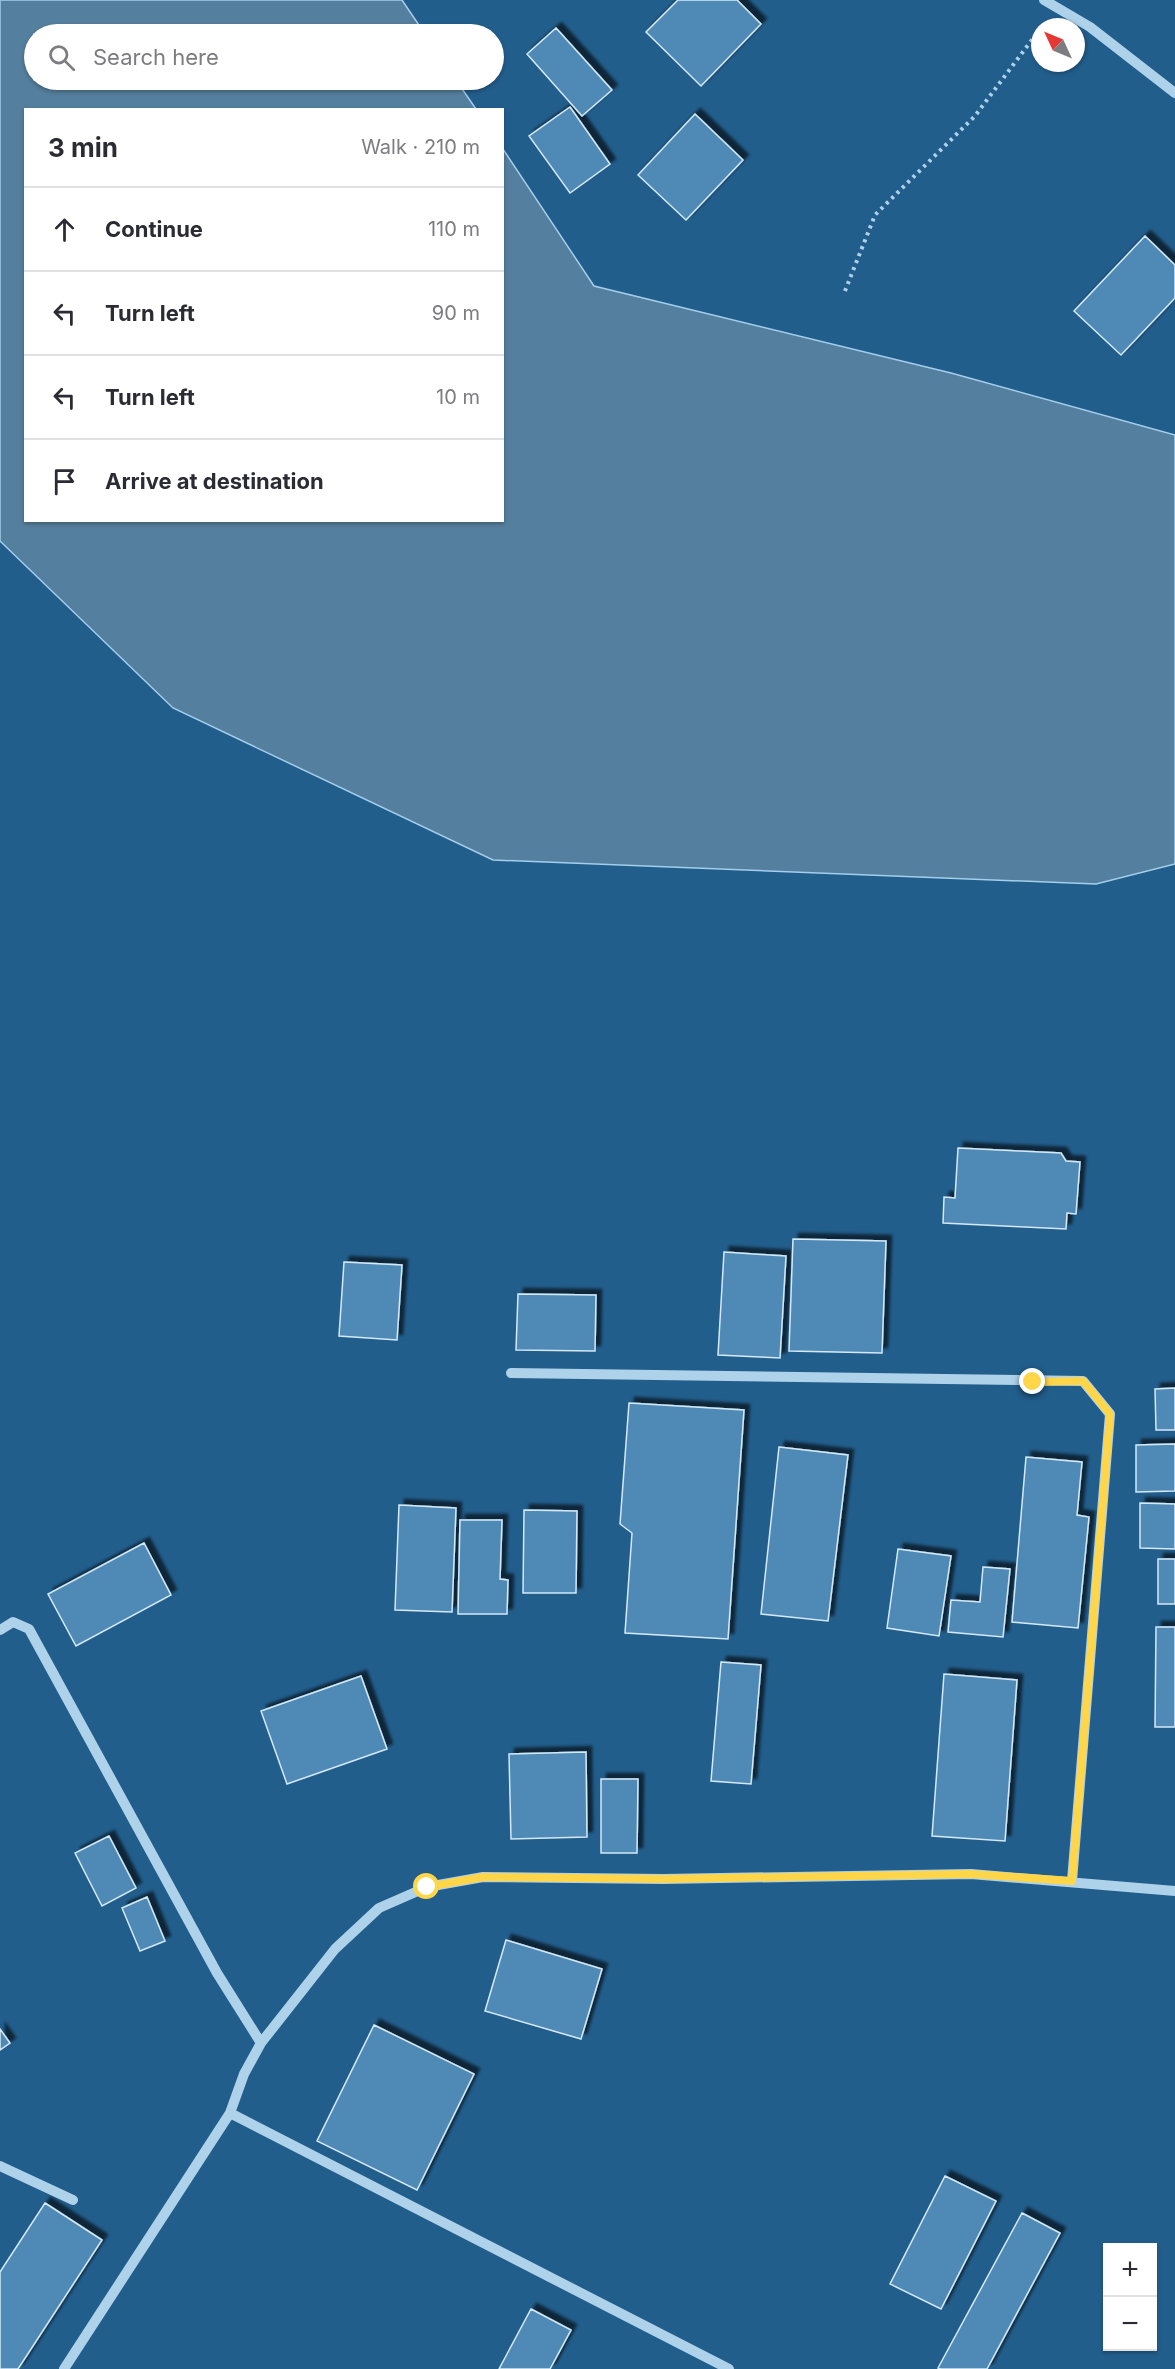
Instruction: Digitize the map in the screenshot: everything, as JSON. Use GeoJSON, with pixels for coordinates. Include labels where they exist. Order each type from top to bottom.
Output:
{"type":"FeatureCollection","features":[{"type":"Feature","properties":{"kind":"street"},"geometry":{"type":"LineString","coordinates":[[1044,0],[1090,27],[1175,93]]}},
{"type":"Feature","properties":{"kind":"street"},"geometry":{"type":"LineString","coordinates":[[511,1373],[1083,1381],[1110,1414],[1072,1881]]}},
{"type":"Feature","properties":{"kind":"street"},"geometry":{"type":"LineString","coordinates":[[0,1630],[13,1622],[29,1629],[218,1973],[261,2043]]}},
{"type":"Feature","properties":{"kind":"street"},"geometry":{"type":"LineString","coordinates":[[64,2369],[230,2113],[244,2074],[261,2043],[335,1948],[379,1908],[427,1887],[483,1877],[663,1879],[971,1874],[1175,1891]]}},
{"type":"Feature","properties":{"kind":"street"},"geometry":{"type":"LineString","coordinates":[[230,2113],[729,2369]]}},
{"type":"Feature","properties":{"kind":"street"},"geometry":{"type":"LineString","coordinates":[[0,2166],[73,2199]]}},
{"type":"Feature","properties":{"kind":"path"},"geometry":{"type":"LineString","coordinates":[[845,291],[875,215],[975,116],[1031,41]]}},
{"type":"Feature","properties":{"kind":"water"},"geometry":{"type":"Polygon","coordinates":[[[0,0],[402,0],[418,24],[24,24],[24,90],[463,90],[475,108],[24,108],[24,522],[504,522],[504,151],[594,286],[951,373],[1175,435],[1175,864],[1096,884],[493,860],[173,708],[0,541],[0,0]]]}},
{"type":"Feature","properties":{"kind":"building"},"geometry":{"type":"Polygon","coordinates":[[[678,0],[737,0],[761,24],[701,86],[646,32],[678,0]]]}},
{"type":"Feature","properties":{"kind":"building"},"geometry":{"type":"Polygon","coordinates":[[[556,28],[612,90],[582,116],[527,54],[556,28]]]}},
{"type":"Feature","properties":{"kind":"building"},"geometry":{"type":"Polygon","coordinates":[[[570,107],[610,164],[570,193],[529,136],[570,107]]]}},
{"type":"Feature","properties":{"kind":"building"},"geometry":{"type":"Polygon","coordinates":[[[695,114],[743,160],[686,220],[638,175],[695,114]]]}},
{"type":"Feature","properties":{"kind":"building"},"geometry":{"type":"Polygon","coordinates":[[[1145,236],[1175,265],[1175,298],[1121,355],[1074,311],[1145,236]]]}},
{"type":"Feature","properties":{"kind":"building"},"geometry":{"type":"Polygon","coordinates":[[[958,1148],[1061,1153],[1066,1161],[1080,1162],[1076,1214],[1067,1213],[1066,1229],[943,1223],[944,1197],[955,1198],[958,1148]]]}},
{"type":"Feature","properties":{"kind":"building"},"geometry":{"type":"Polygon","coordinates":[[[793,1239],[886,1241],[882,1353],[789,1351],[793,1239]]]}},
{"type":"Feature","properties":{"kind":"building"},"geometry":{"type":"Polygon","coordinates":[[[724,1252],[786,1256],[780,1358],[718,1355],[724,1252]]]}},
{"type":"Feature","properties":{"kind":"building"},"geometry":{"type":"Polygon","coordinates":[[[344,1262],[402,1265],[397,1340],[339,1336],[344,1262]]]}},
{"type":"Feature","properties":{"kind":"building"},"geometry":{"type":"Polygon","coordinates":[[[518,1294],[596,1295],[595,1351],[516,1350],[518,1294]]]}},
{"type":"Feature","properties":{"kind":"building"},"geometry":{"type":"Polygon","coordinates":[[[1175,1388],[1175,1430],[1156,1430],[1155,1389],[1175,1388]]]}},
{"type":"Feature","properties":{"kind":"building"},"geometry":{"type":"Polygon","coordinates":[[[629,1403],[744,1410],[728,1639],[625,1633],[632,1533],[620,1524],[629,1403]]]}},
{"type":"Feature","properties":{"kind":"building"},"geometry":{"type":"Polygon","coordinates":[[[1175,1444],[1175,1491],[1136,1492],[1136,1445],[1175,1444]]]}},
{"type":"Feature","properties":{"kind":"building"},"geometry":{"type":"Polygon","coordinates":[[[779,1447],[848,1455],[828,1621],[761,1614],[779,1447]]]}},
{"type":"Feature","properties":{"kind":"building"},"geometry":{"type":"Polygon","coordinates":[[[1026,1457],[1082,1462],[1077,1515],[1089,1517],[1078,1628],[1012,1622],[1026,1457]]]}},
{"type":"Feature","properties":{"kind":"building"},"geometry":{"type":"Polygon","coordinates":[[[1140,1503],[1175,1504],[1175,1549],[1140,1548],[1140,1503]]]}},
{"type":"Feature","properties":{"kind":"building"},"geometry":{"type":"Polygon","coordinates":[[[399,1505],[456,1508],[452,1612],[395,1610],[399,1505]]]}},
{"type":"Feature","properties":{"kind":"building"},"geometry":{"type":"Polygon","coordinates":[[[524,1510],[577,1511],[576,1593],[523,1593],[524,1510]]]}},
{"type":"Feature","properties":{"kind":"building"},"geometry":{"type":"Polygon","coordinates":[[[460,1520],[502,1520],[500,1579],[508,1580],[507,1614],[458,1614],[460,1520]]]}},
{"type":"Feature","properties":{"kind":"building"},"geometry":{"type":"Polygon","coordinates":[[[144,1543],[171,1595],[76,1646],[48,1594],[144,1543]]]}},
{"type":"Feature","properties":{"kind":"building"},"geometry":{"type":"Polygon","coordinates":[[[898,1549],[951,1556],[939,1636],[887,1628],[898,1549]]]}},
{"type":"Feature","properties":{"kind":"building"},"geometry":{"type":"Polygon","coordinates":[[[1158,1559],[1175,1559],[1175,1604],[1158,1604],[1158,1559]]]}},
{"type":"Feature","properties":{"kind":"building"},"geometry":{"type":"Polygon","coordinates":[[[983,1567],[1010,1569],[1003,1637],[948,1632],[951,1600],[980,1602],[983,1567]]]}},
{"type":"Feature","properties":{"kind":"building"},"geometry":{"type":"Polygon","coordinates":[[[1156,1627],[1175,1627],[1175,1727],[1155,1727],[1156,1627]]]}},
{"type":"Feature","properties":{"kind":"building"},"geometry":{"type":"Polygon","coordinates":[[[721,1662],[761,1665],[751,1784],[711,1781],[721,1662]]]}},
{"type":"Feature","properties":{"kind":"building"},"geometry":{"type":"Polygon","coordinates":[[[944,1674],[1017,1680],[1005,1841],[932,1836],[944,1674]]]}},
{"type":"Feature","properties":{"kind":"building"},"geometry":{"type":"Polygon","coordinates":[[[361,1676],[387,1749],[287,1784],[261,1711],[361,1676]]]}},
{"type":"Feature","properties":{"kind":"building"},"geometry":{"type":"Polygon","coordinates":[[[586,1752],[587,1837],[511,1839],[509,1754],[586,1752]]]}},
{"type":"Feature","properties":{"kind":"building"},"geometry":{"type":"Polygon","coordinates":[[[601,1779],[638,1779],[637,1853],[601,1853],[601,1779]]]}},
{"type":"Feature","properties":{"kind":"building"},"geometry":{"type":"Polygon","coordinates":[[[109,1836],[136,1888],[102,1906],[75,1853],[109,1836]]]}},
{"type":"Feature","properties":{"kind":"building"},"geometry":{"type":"Polygon","coordinates":[[[147,1897],[165,1941],[140,1951],[122,1908],[147,1897]]]}},
{"type":"Feature","properties":{"kind":"building"},"geometry":{"type":"Polygon","coordinates":[[[506,1940],[602,1969],[581,2039],[485,2011],[506,1940]]]}},
{"type":"Feature","properties":{"kind":"building"},"geometry":{"type":"Polygon","coordinates":[[[374,2025],[474,2074],[417,2190],[317,2141],[374,2025]]]}},
{"type":"Feature","properties":{"kind":"building"},"geometry":{"type":"Polygon","coordinates":[[[0,2029],[10,2043],[0,2050],[0,2029]]]}},
{"type":"Feature","properties":{"kind":"building"},"geometry":{"type":"Polygon","coordinates":[[[945,2176],[996,2201],[941,2309],[890,2284],[945,2176]]]}},
{"type":"Feature","properties":{"kind":"building"},"geometry":{"type":"Polygon","coordinates":[[[45,2203],[102,2240],[18,2369],[0,2369],[0,2272],[45,2203]]]}},
{"type":"Feature","properties":{"kind":"building"},"geometry":{"type":"Polygon","coordinates":[[[1022,2213],[1060,2233],[987,2369],[938,2368],[1022,2213]]]}},
{"type":"Feature","properties":{"kind":"building"},"geometry":{"type":"Polygon","coordinates":[[[531,2309],[571,2330],[550,2369],[499,2369],[531,2309]]]}},
{"type":"Feature","properties":{"kind":"route"},"geometry":{"type":"LineString","coordinates":[[427,1887],[483,1877],[663,1879],[971,1874],[1072,1881],[1110,1414],[1083,1381],[1033,1382]]}}]}
